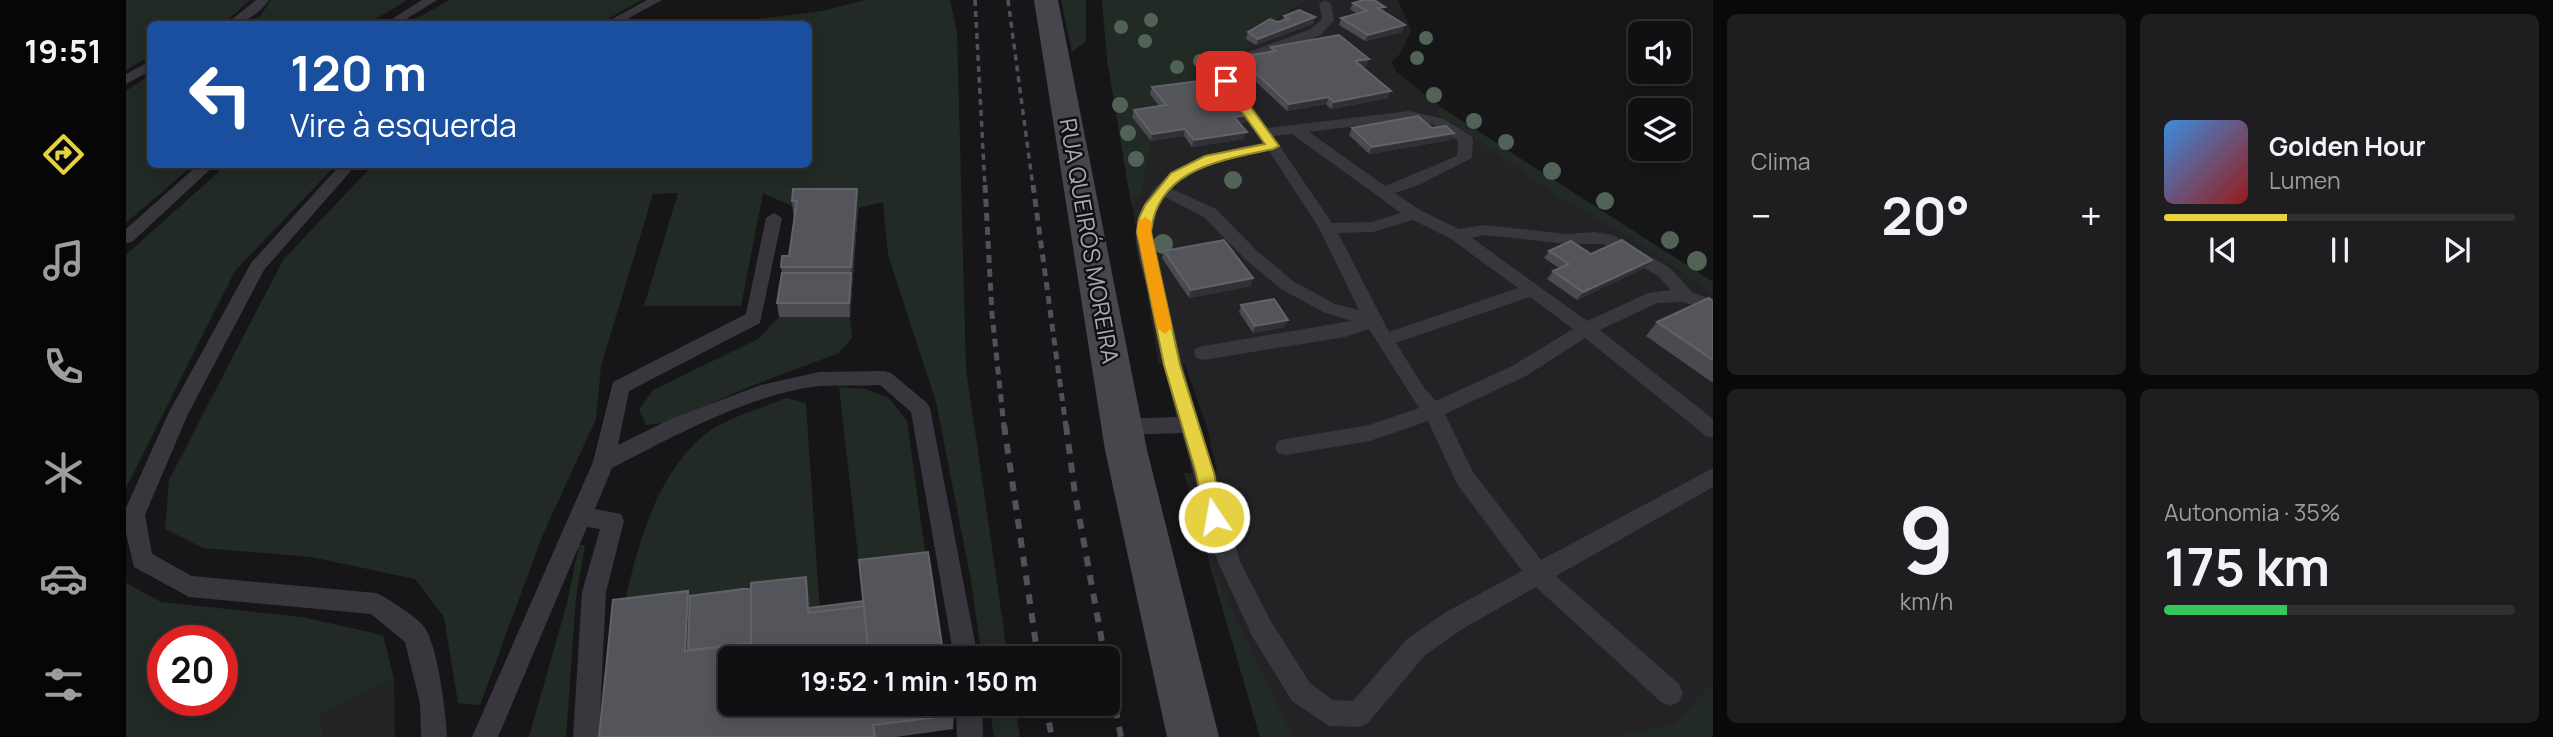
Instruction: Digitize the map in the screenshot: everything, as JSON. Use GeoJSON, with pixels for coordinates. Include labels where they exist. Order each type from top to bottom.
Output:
{"type":"FeatureCollection","features":[{"type":"Feature","properties":{"kind":"main road","name":"RUA QUEIRÓS MOREIRA"},"geometry":{"type":"LineString","coordinates":[[1046,0],[1121,427],[1193,737]]}},
{"type":"Feature","properties":{"kind":"lane"},"geometry":{"type":"LineString","coordinates":[[236,21],[264,0]]}},
{"type":"Feature","properties":{"kind":"lane"},"geometry":{"type":"LineString","coordinates":[[395,21],[431,0]]}},
{"type":"Feature","properties":{"kind":"lane"},"geometry":{"type":"LineString","coordinates":[[615,21],[656,0]]}},
{"type":"Feature","properties":{"kind":"lane"},"geometry":{"type":"LineString","coordinates":[[1325,4],[1328,20],[1316,32],[1238,60],[1224,69],[1226,81],[1269,139],[1327,228],[1373,321],[1418,394],[1433,411],[1465,478],[1539,575],[1670,693]]}},
{"type":"Feature","properties":{"kind":"lane"},"geometry":{"type":"LineString","coordinates":[[126,80],[147,67]]}},
{"type":"Feature","properties":{"kind":"lane"},"geometry":{"type":"LineString","coordinates":[[1382,192],[1413,182],[1464,158],[1466,139],[1439,122],[1409,115],[1295,129],[1242,150],[1193,165],[1176,175],[1162,190],[1145,218],[1144,232],[1172,365],[1191,425],[1214,517],[1229,562],[1261,628],[1301,692],[1329,713],[1359,714],[1416,647],[1455,620],[1713,477]]}},
{"type":"Feature","properties":{"kind":"lane"},"geometry":{"type":"LineString","coordinates":[[1295,129],[1414,214],[1457,235],[1586,329],[1713,430]]}},
{"type":"Feature","properties":{"kind":"lane"},"geometry":{"type":"LineString","coordinates":[[126,238],[205,168]]}},
{"type":"Feature","properties":{"kind":"lane"},"geometry":{"type":"LineString","coordinates":[[345,168],[257,267],[178,414],[134,515],[142,560],[189,586],[376,604],[416,635],[433,703],[434,737]]}},
{"type":"Feature","properties":{"kind":"lane"},"geometry":{"type":"LineString","coordinates":[[1162,190],[1210,213],[1260,264],[1287,285],[1329,308],[1373,321]]}},
{"type":"Feature","properties":{"kind":"lane"},"geometry":{"type":"LineString","coordinates":[[1327,228],[1373,228],[1414,214]]}},
{"type":"Feature","properties":{"kind":"lane"},"geometry":{"type":"LineString","coordinates":[[485,737],[604,463],[620,387],[754,318],[774,218]]}},
{"type":"Feature","properties":{"kind":"lane"},"geometry":{"type":"LineString","coordinates":[[1457,235],[1484,230],[1567,239],[1607,239],[1664,272],[1686,296]]}},
{"type":"Feature","properties":{"kind":"lane"},"geometry":{"type":"LineString","coordinates":[[1386,340],[1532,290]]}},
{"type":"Feature","properties":{"kind":"lane"},"geometry":{"type":"LineString","coordinates":[[1285,447],[1370,433],[1433,411],[1519,371],[1586,329],[1654,297],[1686,296],[1713,307]]}},
{"type":"Feature","properties":{"kind":"lane"},"geometry":{"type":"LineString","coordinates":[[1203,353],[1345,330],[1373,321]]}},
{"type":"Feature","properties":{"kind":"lane"},"geometry":{"type":"LineString","coordinates":[[604,463],[678,425],[768,390],[819,379],[884,379],[920,408],[964,646]]}},
{"type":"Feature","properties":{"kind":"lane"},"geometry":{"type":"LineString","coordinates":[[1121,427],[1191,425]]}},
{"type":"Feature","properties":{"kind":"lane"},"geometry":{"type":"LineString","coordinates":[[580,517],[613,522],[594,592],[586,737]]}},
{"type":"Feature","properties":{"kind":"lane"},"geometry":{"type":"LineString","coordinates":[[969,716],[970,737]]}},
{"type":"Feature","properties":{"kind":"shaded area"},"geometry":{"type":"Polygon","coordinates":[[[126,0],[250,0],[224,21],[147,21],[147,58],[126,70],[126,0]]]}},
{"type":"Feature","properties":{"kind":"shaded area"},"geometry":{"type":"Polygon","coordinates":[[[271,0],[407,0],[373,21],[250,21],[260,16],[271,0]]]}},
{"type":"Feature","properties":{"kind":"shaded area"},"geometry":{"type":"Polygon","coordinates":[[[450,0],[641,0],[602,21],[412,21],[450,0]]]}},
{"type":"Feature","properties":{"kind":"shaded area"},"geometry":{"type":"Polygon","coordinates":[[[865,0],[950,0],[957,32],[966,369],[1006,646],[980,646],[971,580],[936,402],[888,255],[883,202],[858,208],[796,208],[763,193],[741,306],[644,306],[678,193],[653,194],[601,366],[596,419],[543,534],[480,705],[458,703],[444,617],[415,579],[311,557],[203,548],[165,529],[169,480],[283,260],[370,168],[812,168],[812,21],[743,21],[822,11],[865,0]]]}},
{"type":"Feature","properties":{"kind":"shaded area"},"geometry":{"type":"Polygon","coordinates":[[[1061,0],[1086,0],[1086,41],[1072,52],[1061,0]]]}},
{"type":"Feature","properties":{"kind":"shaded area"},"geometry":{"type":"Polygon","coordinates":[[[1102,0],[1307,0],[1247,39],[1256,45],[1221,60],[1197,87],[1164,112],[1133,117],[1151,141],[1141,195],[1131,203],[1107,59],[1102,0]]]}},
{"type":"Feature","properties":{"kind":"shaded area"},"geometry":{"type":"Polygon","coordinates":[[[1307,0],[1398,0],[1411,30],[1400,54],[1391,62],[1397,72],[1442,108],[1713,282],[1713,737],[1260,737],[1184,473],[1217,472],[1207,427],[1185,365],[1159,364],[1107,59],[1119,63],[1273,23],[1307,0]]]}},
{"type":"Feature","properties":{"kind":"shaded area"},"geometry":{"type":"Polygon","coordinates":[[[147,77],[147,168],[190,168],[126,223],[126,91],[147,77]]]}},
{"type":"Feature","properties":{"kind":"shaded area"},"geometry":{"type":"Polygon","coordinates":[[[1442,108],[1713,282],[1713,294],[1637,241],[1566,201],[1435,112],[1442,108]]]}},
{"type":"Feature","properties":{"kind":"shaded area"},"geometry":{"type":"Polygon","coordinates":[[[223,168],[333,168],[235,271],[126,488],[126,255],[223,168]]]}},
{"type":"Feature","properties":{"kind":"shaded area"},"geometry":{"type":"Polygon","coordinates":[[[779,317],[850,317],[852,338],[839,353],[741,390],[671,422],[646,425],[639,410],[653,390],[758,339],[779,317]]]}},
{"type":"Feature","properties":{"kind":"shaded area"},"geometry":{"type":"Polygon","coordinates":[[[839,387],[866,389],[889,398],[907,421],[927,565],[860,572],[839,387]]]}},
{"type":"Feature","properties":{"kind":"shaded area"},"geometry":{"type":"Polygon","coordinates":[[[786,398],[806,403],[820,613],[622,616],[650,514],[675,467],[711,430],[786,398]]]}},
{"type":"Feature","properties":{"kind":"shaded area"},"geometry":{"type":"Polygon","coordinates":[[[579,545],[585,545],[576,598],[566,737],[529,737],[567,603],[579,545]]]}},
{"type":"Feature","properties":{"kind":"shaded area"},"geometry":{"type":"Polygon","coordinates":[[[1208,559],[1293,737],[1260,737],[1208,559]]]}},
{"type":"Feature","properties":{"kind":"shaded area"},"geometry":{"type":"Polygon","coordinates":[[[126,583],[161,602],[302,617],[383,635],[394,679],[319,716],[323,737],[126,737],[126,583]]]}},
{"type":"Feature","properties":{"kind":"shaded area"},"geometry":{"type":"Polygon","coordinates":[[[394,679],[395,737],[278,737],[319,716],[394,679]]]}},
{"type":"Feature","properties":{"kind":"shaded area"},"geometry":{"type":"Polygon","coordinates":[[[1713,682],[1713,737],[1607,737],[1673,725],[1713,682]]]}},
{"type":"Feature","properties":{"kind":"shaded area"},"geometry":{"type":"Polygon","coordinates":[[[991,716],[1017,716],[1020,737],[994,737],[991,716]]]}},
{"type":"Feature","properties":{"kind":"building"},"geometry":{"type":"Polygon","coordinates":[[[1374,0],[1385,7],[1378,8],[1405,25],[1368,35],[1341,18],[1367,11],[1353,3],[1374,0]]]}},
{"type":"Feature","properties":{"kind":"building"},"geometry":{"type":"Polygon","coordinates":[[[1299,10],[1315,17],[1258,39],[1248,32],[1270,19],[1277,22],[1289,19],[1284,16],[1299,10]]]}},
{"type":"Feature","properties":{"kind":"building"},"geometry":{"type":"Polygon","coordinates":[[[1339,35],[1369,59],[1355,61],[1391,91],[1334,102],[1329,97],[1289,104],[1239,57],[1276,51],[1271,47],[1339,35]]]}},
{"type":"Feature","properties":{"kind":"building"},"geometry":{"type":"Polygon","coordinates":[[[1199,81],[1218,103],[1237,100],[1250,115],[1234,117],[1247,132],[1194,140],[1185,129],[1152,134],[1134,110],[1166,105],[1152,87],[1199,81]]]}},
{"type":"Feature","properties":{"kind":"building"},"geometry":{"type":"Polygon","coordinates":[[[1418,116],[1432,128],[1446,126],[1454,133],[1372,147],[1352,128],[1418,116]]]}},
{"type":"Feature","properties":{"kind":"building"},"geometry":{"type":"Polygon","coordinates":[[[793,189],[857,189],[851,267],[781,267],[782,256],[789,256],[797,201],[792,201],[793,189]]]}},
{"type":"Feature","properties":{"kind":"building"},"geometry":{"type":"Polygon","coordinates":[[[1224,240],[1253,278],[1191,290],[1164,251],[1224,240]]]}},
{"type":"Feature","properties":{"kind":"building"},"geometry":{"type":"Polygon","coordinates":[[[1622,240],[1652,260],[1583,292],[1553,271],[1569,264],[1549,251],[1571,241],[1591,254],[1622,240]]]}},
{"type":"Feature","properties":{"kind":"building"},"geometry":{"type":"Polygon","coordinates":[[[782,273],[851,273],[849,303],[777,303],[782,273]]]}},
{"type":"Feature","properties":{"kind":"building"},"geometry":{"type":"Polygon","coordinates":[[[1709,298],[1713,301],[1713,360],[1657,322],[1709,298]]]}},
{"type":"Feature","properties":{"kind":"building"},"geometry":{"type":"Polygon","coordinates":[[[1274,299],[1288,320],[1255,326],[1241,305],[1274,299]]]}},
{"type":"Feature","properties":{"kind":"building"},"geometry":{"type":"Polygon","coordinates":[[[928,552],[942,646],[868,646],[859,560],[928,552]]]}},
{"type":"Feature","properties":{"kind":"building"},"geometry":{"type":"Polygon","coordinates":[[[806,577],[808,613],[864,606],[868,646],[726,646],[751,643],[751,583],[806,577]]]}},
{"type":"Feature","properties":{"kind":"building"},"geometry":{"type":"Polygon","coordinates":[[[751,588],[751,643],[688,650],[690,596],[751,588]]]}},
{"type":"Feature","properties":{"kind":"building"},"geometry":{"type":"Polygon","coordinates":[[[688,591],[685,651],[718,647],[718,716],[946,716],[873,725],[875,737],[599,737],[613,600],[688,591]]]}},
{"type":"Feature","properties":{"kind":"building"},"geometry":{"type":"Polygon","coordinates":[[[863,601],[864,606],[809,613],[808,608],[863,601]]]}},
{"type":"Feature","properties":{"kind":"railway"},"geometry":{"type":"LineString","coordinates":[[975,0],[985,187]]}},
{"type":"Feature","properties":{"kind":"railway"},"geometry":{"type":"LineString","coordinates":[[1008,0],[1033,187]]}},
{"type":"Feature","properties":{"kind":"railway"},"geometry":{"type":"LineString","coordinates":[[985,185],[992,314],[1004,427]]}},
{"type":"Feature","properties":{"kind":"railway"},"geometry":{"type":"LineString","coordinates":[[1033,185],[1066,427]]}},
{"type":"Feature","properties":{"kind":"railway"},"geometry":{"type":"LineString","coordinates":[[1004,425],[1036,646]]}},
{"type":"Feature","properties":{"kind":"railway"},"geometry":{"type":"LineString","coordinates":[[1066,425],[1075,494],[1103,646]]}},
{"type":"Feature","properties":{"kind":"railway"},"geometry":{"type":"LineString","coordinates":[[1048,716],[1052,737]]}},
{"type":"Feature","properties":{"kind":"railway"},"geometry":{"type":"LineString","coordinates":[[1117,716],[1121,737]]}},
{"type":"Feature","properties":{"kind":"slow traffic"},"geometry":{"type":"LineString","coordinates":[[1145,222],[1144,232],[1165,328]]}},
{"type":"Feature","properties":{"kind":"route"},"geometry":{"type":"LineString","coordinates":[[1214,517],[1205,473],[1172,365],[1144,232],[1145,218],[1152,205],[1176,175],[1210,158],[1273,146],[1226,81]]}}]}
